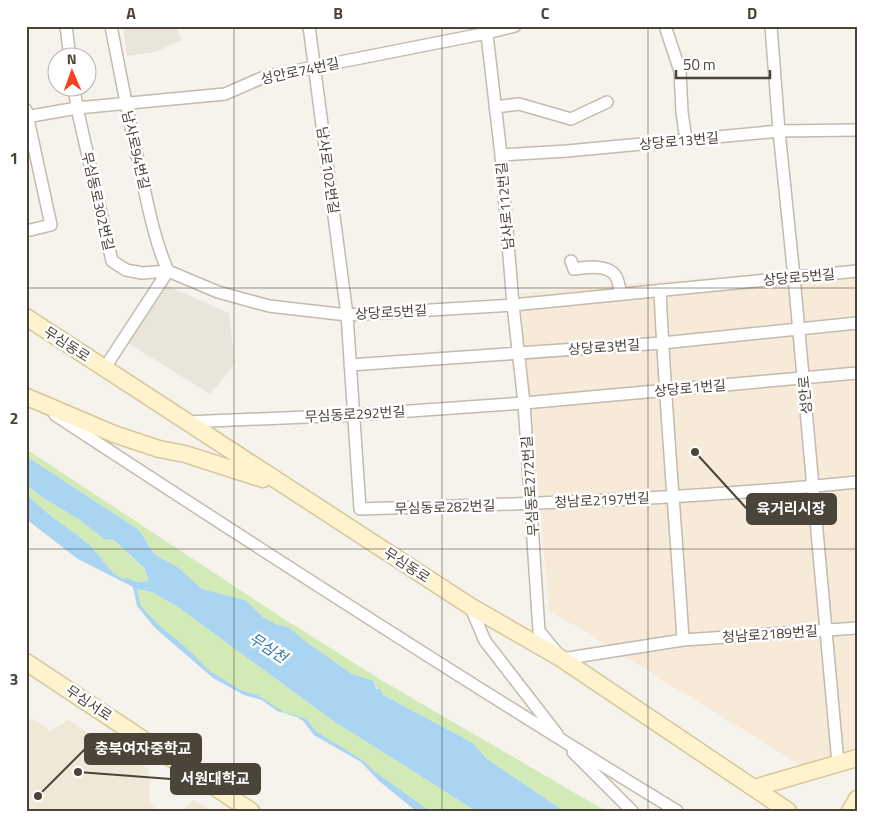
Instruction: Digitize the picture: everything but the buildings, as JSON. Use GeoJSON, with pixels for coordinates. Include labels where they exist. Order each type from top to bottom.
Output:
{"type":"FeatureCollection","features":[{"type":"Feature","properties":{"kind":"street"},"geometry":{"type":"LineString","coordinates":[[66,26],[69,48]]}},
{"type":"Feature","properties":{"kind":"street","name":"남사로94번길"},"geometry":{"type":"LineString","coordinates":[[111,26],[125,103],[159,252],[168,271]]}},
{"type":"Feature","properties":{"kind":"street","name":"남사로102번길"},"geometry":{"type":"LineString","coordinates":[[309,26],[347,315],[360,509]]}},
{"type":"Feature","properties":{"kind":"street","name":"성안로74번길"},"geometry":{"type":"LineString","coordinates":[[27,114],[225,94],[264,77],[486,30],[514,26]]}},
{"type":"Feature","properties":{"kind":"street"},"geometry":{"type":"LineString","coordinates":[[665,26],[680,71],[682,112],[686,140]]}},
{"type":"Feature","properties":{"kind":"street","name":"성안로"},"geometry":{"type":"LineString","coordinates":[[771,26],[779,131],[804,377],[838,763]]}},
{"type":"Feature","properties":{"kind":"street","name":"남사로112번길"},"geometry":{"type":"LineString","coordinates":[[486,30],[501,155],[513,305]]}},
{"type":"Feature","properties":{"kind":"street","name":"무심동로302번길"},"geometry":{"type":"LineString","coordinates":[[76,98],[112,261],[126,270],[142,273],[168,271]]}},
{"type":"Feature","properties":{"kind":"street"},"geometry":{"type":"LineString","coordinates":[[495,107],[519,104],[571,119],[608,102]]}},
{"type":"Feature","properties":{"kind":"street"},"geometry":{"type":"LineString","coordinates":[[26,231],[51,225],[27,114]]}},
{"type":"Feature","properties":{"kind":"street","name":"상당로13번길"},"geometry":{"type":"LineString","coordinates":[[501,155],[567,151],[779,131],[857,130]]}},
{"type":"Feature","properties":{"kind":"street"},"geometry":{"type":"LineString","coordinates":[[571,261],[574,269],[590,267],[610,270],[616,276],[621,294]]}},
{"type":"Feature","properties":{"kind":"street"},"geometry":{"type":"LineString","coordinates":[[104,368],[168,271]]}},
{"type":"Feature","properties":{"kind":"street","name":"상당로5번길"},"geometry":{"type":"LineString","coordinates":[[168,271],[218,292],[269,306],[347,315],[513,305],[857,271]]}},
{"type":"Feature","properties":{"kind":"street"},"geometry":{"type":"LineString","coordinates":[[660,290],[665,391],[683,640]]}},
{"type":"Feature","properties":{"kind":"street","name":"무심동로272번길"},"geometry":{"type":"LineString","coordinates":[[513,305],[524,403],[539,631],[562,660]]}},
{"type":"Feature","properties":{"kind":"street","name":"무심동로"},"geometry":{"type":"LineString","coordinates":[[26,317],[470,606],[562,660],[788,811]]}},
{"type":"Feature","properties":{"kind":"street","name":"상당로3번길"},"geometry":{"type":"LineString","coordinates":[[350,365],[662,343],[799,328],[857,324]]}},
{"type":"Feature","properties":{"kind":"street","name":"상당로1번길"},"geometry":{"type":"LineString","coordinates":[[524,403],[857,373]]}},
{"type":"Feature","properties":{"kind":"street"},"geometry":{"type":"LineString","coordinates":[[27,397],[114,434],[283,485]]}},
{"type":"Feature","properties":{"kind":"street"},"geometry":{"type":"LineString","coordinates":[[27,397],[284,565],[677,811]]}},
{"type":"Feature","properties":{"kind":"street","name":"무심동로292번길"},"geometry":{"type":"LineString","coordinates":[[186,422],[354,415],[524,403]]}},
{"type":"Feature","properties":{"kind":"street","name":"청남로2197번길"},"geometry":{"type":"LineString","coordinates":[[531,504],[813,487],[857,482]]}},
{"type":"Feature","properties":{"kind":"street","name":"무심동로282번길"},"geometry":{"type":"LineString","coordinates":[[360,509],[531,504]]}},
{"type":"Feature","properties":{"kind":"street"},"geometry":{"type":"LineString","coordinates":[[348,527],[360,509]]}},
{"type":"Feature","properties":{"kind":"street"},"geometry":{"type":"LineString","coordinates":[[470,606],[485,640],[561,740],[632,811]]}},
{"type":"Feature","properties":{"kind":"street","name":"청남로2189번길"},"geometry":{"type":"LineString","coordinates":[[562,660],[683,640],[857,628]]}},
{"type":"Feature","properties":{"kind":"street","name":"무심서로"},"geometry":{"type":"LineString","coordinates":[[26,662],[252,811]]}},
{"type":"Feature","properties":{"kind":"street"},"geometry":{"type":"LineString","coordinates":[[754,788],[857,758]]}},
{"type":"Feature","properties":{"kind":"street"},"geometry":{"type":"LineString","coordinates":[[850,811],[857,799]]}},
{"type":"Feature","properties":{"kind":"shaded area"},"geometry":{"type":"Polygon","coordinates":[[[123,26],[176,26],[182,40],[155,52],[127,56],[123,26]]]}},
{"type":"Feature","properties":{"kind":"shaded area"},"geometry":{"type":"Polygon","coordinates":[[[857,266],[857,751],[802,766],[549,611],[520,293],[857,266]]]}},
{"type":"Feature","properties":{"kind":"shaded area"},"geometry":{"type":"Polygon","coordinates":[[[165,285],[229,313],[235,364],[210,394],[128,343],[165,285]]]}},
{"type":"Feature","properties":{"kind":"shaded area"},"geometry":{"type":"Polygon","coordinates":[[[26,719],[34,719],[50,731],[69,720],[103,744],[149,769],[150,803],[157,811],[26,811],[26,719]]]}},
{"type":"Feature","properties":{"kind":"shaded area"},"geometry":{"type":"Polygon","coordinates":[[[194,800],[211,811],[182,811],[194,800]]]}},
{"type":"Feature","properties":{"kind":"green space"},"geometry":{"type":"Polygon","coordinates":[[[26,449],[284,619],[386,683],[606,811],[564,811],[487,759],[473,743],[383,695],[377,689],[374,681],[352,674],[288,627],[278,625],[263,617],[245,600],[202,589],[179,568],[154,554],[139,530],[26,456],[26,449]]]}},
{"type":"Feature","properties":{"kind":"green space"},"geometry":{"type":"Polygon","coordinates":[[[26,485],[80,520],[104,539],[114,540],[144,569],[149,581],[136,582],[127,578],[123,579],[113,573],[90,545],[46,512],[26,494],[26,485]]]}},
{"type":"Feature","properties":{"kind":"green space"},"geometry":{"type":"Polygon","coordinates":[[[137,589],[152,592],[178,607],[332,720],[476,811],[430,811],[374,771],[364,761],[317,732],[306,719],[285,713],[258,695],[240,690],[207,669],[141,606],[137,589]]]}},
{"type":"Feature","properties":{"kind":"water","name":"무심천"},"geometry":{"type":"Polygon","coordinates":[[[26,456],[139,530],[154,554],[179,568],[202,589],[245,600],[263,617],[278,625],[288,627],[352,674],[374,681],[376,689],[381,689],[383,695],[473,743],[487,759],[564,811],[476,811],[332,720],[178,607],[152,592],[137,589],[141,606],[207,669],[240,690],[258,695],[285,713],[306,719],[317,732],[364,761],[374,771],[430,811],[416,811],[379,781],[361,762],[314,735],[303,721],[297,717],[277,711],[262,700],[244,695],[213,678],[155,628],[137,606],[133,587],[78,559],[26,519],[26,494],[46,512],[90,545],[113,573],[123,579],[127,578],[136,582],[149,581],[144,568],[114,540],[104,539],[80,520],[26,485],[26,456]]]}},
{"type":"Feature","properties":{"kind":"place","name":"육거리시장"},"geometry":{"type":"Point","coordinates":[695,452]}},
{"type":"Feature","properties":{"kind":"place","name":"서원대학교"},"geometry":{"type":"Point","coordinates":[78,772]}},
{"type":"Feature","properties":{"kind":"place","name":"충북여자중학교"},"geometry":{"type":"Point","coordinates":[38,796]}}]}
